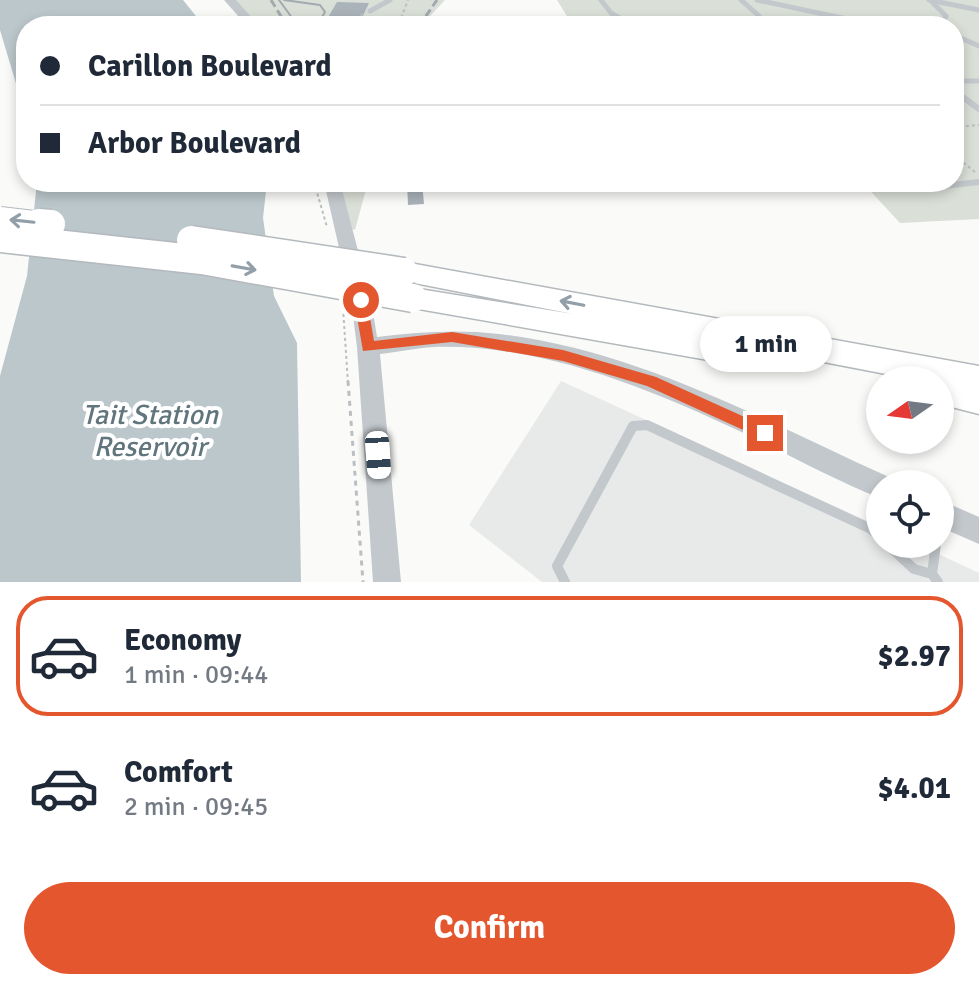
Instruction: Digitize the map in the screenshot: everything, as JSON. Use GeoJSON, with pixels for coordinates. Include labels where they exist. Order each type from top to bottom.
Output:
{"type":"FeatureCollection","features":[{"type":"Feature","properties":{"kind":"highway"},"geometry":{"type":"LineString","coordinates":[[0,218],[200,241],[866,376]]}},
{"type":"Feature","properties":{"kind":"highway"},"geometry":{"type":"LineString","coordinates":[[0,238],[408,285],[979,379]]}},
{"type":"Feature","properties":{"kind":"highway"},"geometry":{"type":"LineString","coordinates":[[954,394],[979,400]]}},
{"type":"Feature","properties":{"kind":"street"},"geometry":{"type":"LineString","coordinates":[[230,0],[244,16]]}},
{"type":"Feature","properties":{"kind":"street"},"geometry":{"type":"LineString","coordinates":[[334,192],[361,300],[368,347],[387,582]]}},
{"type":"Feature","properties":{"kind":"street"},"geometry":{"type":"LineString","coordinates":[[368,347],[452,337],[495,342],[610,367],[651,381],[866,480]]}},
{"type":"Feature","properties":{"kind":"street"},"geometry":{"type":"LineString","coordinates":[[954,519],[979,531]]}},
{"type":"Feature","properties":{"kind":"lane"},"geometry":{"type":"LineString","coordinates":[[370,11],[390,0]]}},
{"type":"Feature","properties":{"kind":"lane"},"geometry":{"type":"LineString","coordinates":[[601,0],[616,16]]}},
{"type":"Feature","properties":{"kind":"lane"},"geometry":{"type":"LineString","coordinates":[[741,0],[759,16]]}},
{"type":"Feature","properties":{"kind":"lane"},"geometry":{"type":"LineString","coordinates":[[757,0],[812,16]]}},
{"type":"Feature","properties":{"kind":"lane"},"geometry":{"type":"LineString","coordinates":[[929,0],[979,10]]}},
{"type":"Feature","properties":{"kind":"lane"},"geometry":{"type":"LineString","coordinates":[[929,0],[946,16]]}},
{"type":"Feature","properties":{"kind":"lane"},"geometry":{"type":"LineString","coordinates":[[565,582],[557,566],[633,426],[647,425],[866,527]]}},
{"type":"Feature","properties":{"kind":"lane"},"geometry":{"type":"LineString","coordinates":[[899,558],[913,575],[935,578],[936,558]]}},
{"type":"Feature","properties":{"kind":"path"},"geometry":{"type":"LineString","coordinates":[[317,192],[327,229]]}},
{"type":"Feature","properties":{"kind":"path"},"geometry":{"type":"LineString","coordinates":[[343,309],[363,582]]}},
{"type":"Feature","properties":{"kind":"shaded area"},"geometry":{"type":"Polygon","coordinates":[[[230,0],[445,0],[430,16],[244,16],[230,0]]]}},
{"type":"Feature","properties":{"kind":"shaded area"},"geometry":{"type":"Polygon","coordinates":[[[557,0],[979,0],[979,219],[900,223],[871,192],[964,192],[964,16],[567,16],[557,0]]]}},
{"type":"Feature","properties":{"kind":"shaded area"},"geometry":{"type":"Polygon","coordinates":[[[334,192],[365,192],[355,230],[343,226],[334,192]]]}},
{"type":"Feature","properties":{"kind":"shaded area"},"geometry":{"type":"Polygon","coordinates":[[[561,381],[866,521],[866,558],[947,558],[979,573],[979,582],[542,582],[469,525],[561,381]]]}},
{"type":"Feature","properties":{"kind":"water"},"geometry":{"type":"Polygon","coordinates":[[[0,0],[183,0],[196,16],[16,16],[16,84],[0,30],[0,0]]]}},
{"type":"Feature","properties":{"kind":"water","name":"Tait Station Reservoir"},"geometry":{"type":"Polygon","coordinates":[[[36,192],[266,192],[263,218],[274,296],[297,343],[301,582],[0,582],[0,376],[27,276],[36,192]]]}},
{"type":"Feature","properties":{"kind":"building"},"geometry":{"type":"Polygon","coordinates":[[[337,2],[369,3],[363,16],[329,16],[337,2]]]}},
{"type":"Feature","properties":{"kind":"building"},"geometry":{"type":"Polygon","coordinates":[[[407,192],[423,192],[424,204],[408,205],[407,192]]]}},
{"type":"Feature","properties":{"kind":"tram line"},"geometry":{"type":"LineString","coordinates":[[279,0],[291,16]]}},
{"type":"Feature","properties":{"kind":"tram line"},"geometry":{"type":"LineString","coordinates":[[284,0],[320,5],[325,12],[323,16]]}},
{"type":"Feature","properties":{"kind":"railway"},"geometry":{"type":"LineString","coordinates":[[271,0],[281,16]]}},
{"type":"Feature","properties":{"kind":"railway"},"geometry":{"type":"LineString","coordinates":[[426,16],[437,0]]}},
{"type":"Feature","properties":{"kind":"route"},"geometry":{"type":"LineString","coordinates":[[361,300],[368,347],[452,337],[563,356],[651,381],[765,433]]}}]}
